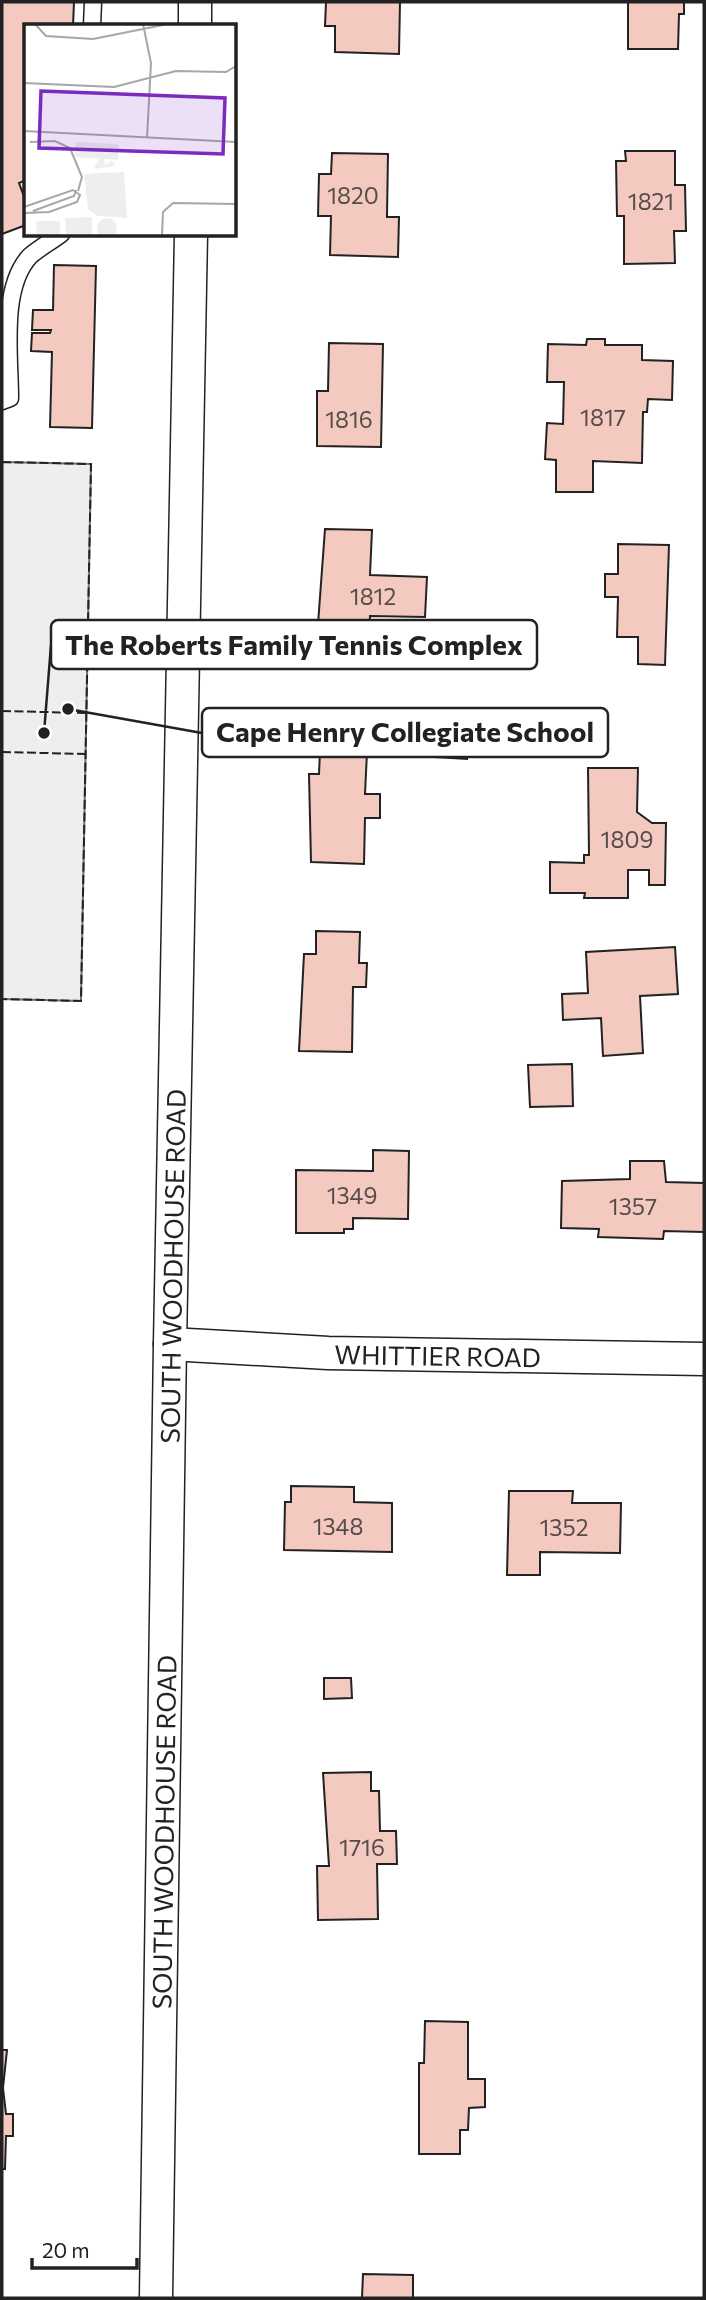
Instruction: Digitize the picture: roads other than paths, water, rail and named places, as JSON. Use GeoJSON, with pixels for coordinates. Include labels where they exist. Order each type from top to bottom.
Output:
{"type":"FeatureCollection","features":[{"type":"Feature","properties":{"kind":"street"},"geometry":{"type":"LineString","coordinates":[[195,2],[195,24]]}},
{"type":"Feature","properties":{"kind":"street","name":"SOUTH WOODHOUSE ROAD"},"geometry":{"type":"LineString","coordinates":[[156,2298],[170,1344],[191,236]]}},
{"type":"Feature","properties":{"kind":"street","name":"WHITTIER ROAD"},"geometry":{"type":"LineString","coordinates":[[170,1344],[328,1353],[704,1359]]}},
{"type":"Feature","properties":{"kind":"lane"},"geometry":{"type":"LineString","coordinates":[[92,24],[93,2]]}},
{"type":"Feature","properties":{"kind":"lane"},"geometry":{"type":"LineString","coordinates":[[2,401],[10,398],[9,312],[15,280],[30,257],[58,236]]}},
{"type":"Feature","properties":{"kind":"place","name":"Cape Henry Collegiate School"},"geometry":{"type":"Point","coordinates":[68,709]}},
{"type":"Feature","properties":{"kind":"place","name":"The Roberts Family Tennis Complex"},"geometry":{"type":"Point","coordinates":[44,733]}}]}
